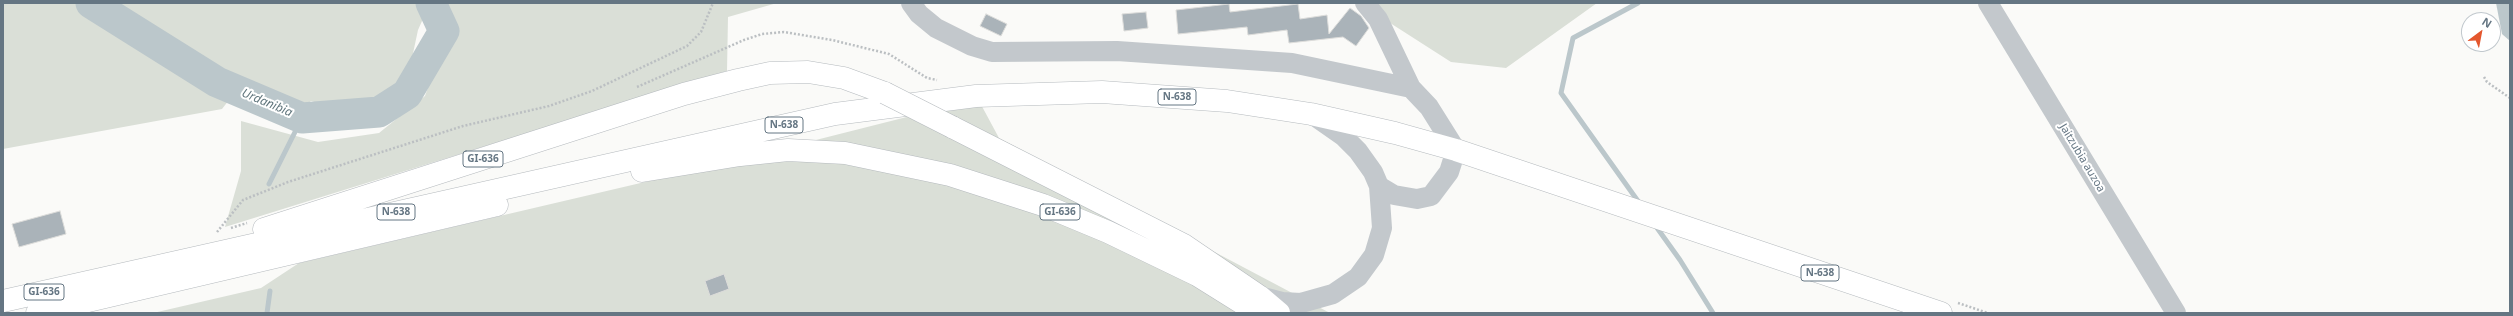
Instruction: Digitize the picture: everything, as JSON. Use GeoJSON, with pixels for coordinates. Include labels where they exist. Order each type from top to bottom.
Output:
{"type":"FeatureCollection","features":[{"type":"Feature","properties":{"kind":"main road","name":"GI-636"},"geometry":{"type":"LineString","coordinates":[[3,301],[85,284],[241,237],[684,94],[770,73],[808,72],[844,78],[885,93],[1184,245],[1259,304]]}},
{"type":"Feature","properties":{"kind":"main road","name":"N-638"},"geometry":{"type":"LineString","coordinates":[[85,284],[835,114],[976,96],[1102,92],[1227,101],[1311,114],[1395,133],[1456,150],[1941,313]]}},
{"type":"Feature","properties":{"kind":"main road","name":"N-638"},"geometry":{"type":"LineString","coordinates":[[626,174],[707,143]]}},
{"type":"Feature","properties":{"kind":"main road","name":"GI-636"},"geometry":{"type":"LineString","coordinates":[[37,313],[626,174],[740,155],[788,150],[846,153],[891,162],[950,175],[1043,204],[1108,232],[1279,313]]}},
{"type":"Feature","properties":{"kind":"street"},"geometry":{"type":"LineString","coordinates":[[911,3],[919,14],[936,28],[972,46],[992,52],[1117,51],[1292,62],[1411,88]]}},
{"type":"Feature","properties":{"kind":"street"},"geometry":{"type":"LineString","coordinates":[[1365,3],[1378,19],[1411,88],[1429,107],[1456,150],[1449,172],[1431,196],[1417,199],[1394,195],[1379,186]]}},
{"type":"Feature","properties":{"kind":"street","name":"Jaitzubia auzoa"},"geometry":{"type":"LineString","coordinates":[[1988,3],[2176,313]]}},
{"type":"Feature","properties":{"kind":"street"},"geometry":{"type":"LineString","coordinates":[[1259,304],[1282,302],[1301,303],[1333,294],[1358,277],[1374,255],[1382,228],[1379,186],[1373,172],[1358,152],[1343,136],[1311,114]]}},
{"type":"Feature","properties":{"kind":"path"},"geometry":{"type":"LineString","coordinates":[[217,232],[243,200],[288,182],[463,126],[549,106],[592,91],[687,46],[701,32],[713,3]]}},
{"type":"Feature","properties":{"kind":"path"},"geometry":{"type":"LineString","coordinates":[[2484,77],[2487,82],[2510,98]]}},
{"type":"Feature","properties":{"kind":"shaded area"},"geometry":{"type":"Polygon","coordinates":[[[3,3],[81,3],[88,13],[229,100],[222,109],[3,149],[3,3]]]}},
{"type":"Feature","properties":{"kind":"shaded area"},"geometry":{"type":"Polygon","coordinates":[[[110,3],[423,3],[426,12],[418,30],[412,58],[400,85],[372,104],[336,109],[311,101],[304,107],[263,90],[162,41],[110,3]]]}},
{"type":"Feature","properties":{"kind":"shaded area"},"geometry":{"type":"Polygon","coordinates":[[[441,3],[777,3],[728,17],[727,71],[225,227],[241,171],[241,121],[318,142],[379,133],[425,96],[450,26],[441,3]]]}},
{"type":"Feature","properties":{"kind":"shaded area"},"geometry":{"type":"Polygon","coordinates":[[[1375,3],[1597,3],[1506,68],[1451,62],[1387,21],[1375,3]]]}},
{"type":"Feature","properties":{"kind":"shaded area"},"geometry":{"type":"Polygon","coordinates":[[[2496,3],[2510,3],[2510,41],[2502,34],[2501,12],[2498,12],[2496,3]]]}},
{"type":"Feature","properties":{"kind":"shaded area"},"geometry":{"type":"Polygon","coordinates":[[[978,99],[999,138],[1330,313],[153,313],[261,288],[299,263],[709,167],[978,99]]]}},
{"type":"Feature","properties":{"kind":"building"},"geometry":{"type":"Polygon","coordinates":[[[1229,4],[1230,12],[1298,4],[1300,19],[1327,15],[1329,34],[1350,8],[1361,16],[1369,28],[1356,46],[1343,37],[1289,43],[1287,30],[1248,35],[1247,27],[1178,34],[1176,10],[1229,4]]]}},
{"type":"Feature","properties":{"kind":"building"},"geometry":{"type":"Polygon","coordinates":[[[1146,12],[1148,28],[1124,31],[1122,14],[1146,12]]]}},
{"type":"Feature","properties":{"kind":"building"},"geometry":{"type":"Polygon","coordinates":[[[986,14],[1007,24],[1001,36],[980,26],[986,14]]]}},
{"type":"Feature","properties":{"kind":"building"},"geometry":{"type":"Polygon","coordinates":[[[60,211],[66,234],[19,247],[12,224],[60,211]]]}},
{"type":"Feature","properties":{"kind":"building"},"geometry":{"type":"Polygon","coordinates":[[[724,274],[729,289],[710,296],[705,281],[724,274]]]}},
{"type":"Feature","properties":{"kind":"waterway","name":"Urdanibia"},"geometry":{"type":"LineString","coordinates":[[91,3],[217,82],[302,118],[379,112],[407,94],[444,31],[431,3]]}},
{"type":"Feature","properties":{"kind":"waterway"},"geometry":{"type":"LineString","coordinates":[[1638,3],[1573,38],[1561,93],[1640,204]]}},
{"type":"Feature","properties":{"kind":"waterway"},"geometry":{"type":"LineString","coordinates":[[269,184],[302,118]]}},
{"type":"Feature","properties":{"kind":"waterway"},"geometry":{"type":"LineString","coordinates":[[1655,225],[1680,260],[1713,313]]}},
{"type":"Feature","properties":{"kind":"waterway"},"geometry":{"type":"LineString","coordinates":[[267,313],[270,291]]}}]}
